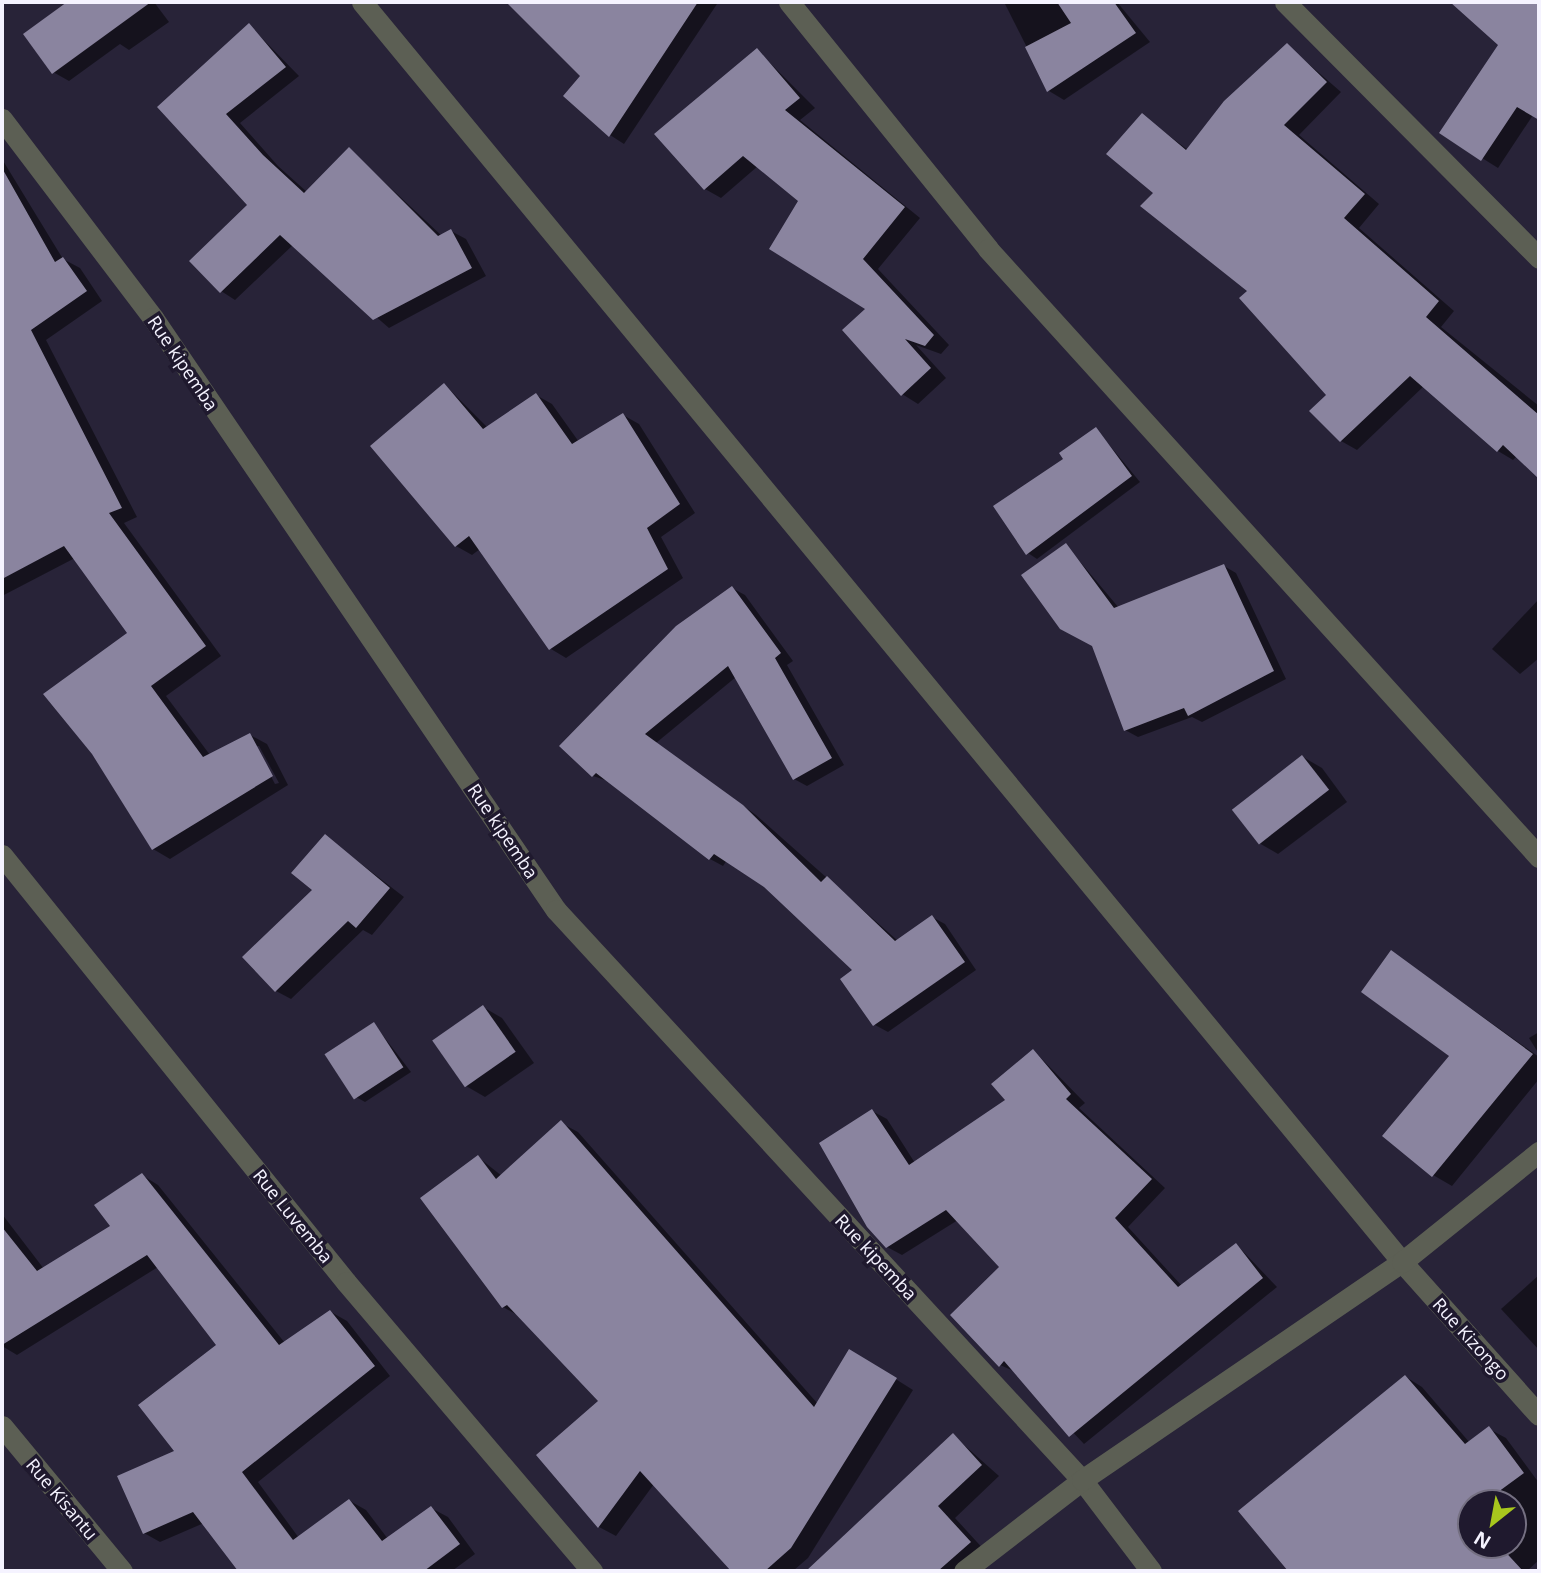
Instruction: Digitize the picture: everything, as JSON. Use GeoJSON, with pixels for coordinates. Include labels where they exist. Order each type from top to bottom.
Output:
{"type":"FeatureCollection","features":[{"type":"Feature","properties":{"kind":"street","name":"Rue Kizongo"},"geometry":{"type":"LineString","coordinates":[[362,2],[1402,1262],[1539,1415]]}},
{"type":"Feature","properties":{"kind":"street"},"geometry":{"type":"LineString","coordinates":[[789,2],[988,249],[1539,857]]}},
{"type":"Feature","properties":{"kind":"street"},"geometry":{"type":"LineString","coordinates":[[1285,2],[1539,258]]}},
{"type":"Feature","properties":{"kind":"street","name":"Rue kipemba"},"geometry":{"type":"LineString","coordinates":[[2,119],[153,318],[556,911],[1082,1480]]}},
{"type":"Feature","properties":{"kind":"street","name":"Rue Luvemba"},"geometry":{"type":"LineString","coordinates":[[2,855],[346,1282],[592,1571]]}},
{"type":"Feature","properties":{"kind":"street"},"geometry":{"type":"LineString","coordinates":[[964,1571],[1082,1480],[1402,1262],[1539,1152]]}},
{"type":"Feature","properties":{"kind":"street","name":"Rue Kisantu"},"geometry":{"type":"LineString","coordinates":[[2,1426],[122,1571]]}},
{"type":"Feature","properties":{"kind":"street"},"geometry":{"type":"LineString","coordinates":[[1082,1480],[1151,1571]]}},
{"type":"Feature","properties":{"kind":"building"},"geometry":{"type":"Polygon","coordinates":[[[67,2],[151,2],[52,74],[23,34],[67,2]]]}},
{"type":"Feature","properties":{"kind":"building"},"geometry":{"type":"Polygon","coordinates":[[[506,2],[698,2],[609,137],[563,96],[580,76],[506,2]]]}},
{"type":"Feature","properties":{"kind":"building"},"geometry":{"type":"Polygon","coordinates":[[[1057,2],[1114,2],[1136,33],[1047,92],[1025,47],[1071,23],[1057,2]]]}},
{"type":"Feature","properties":{"kind":"building"},"geometry":{"type":"Polygon","coordinates":[[[1450,2],[1539,2],[1539,120],[1517,107],[1481,161],[1439,133],[1498,45],[1450,2]]]}},
{"type":"Feature","properties":{"kind":"building"},"geometry":{"type":"Polygon","coordinates":[[[249,23],[286,67],[226,114],[263,155],[304,193],[349,147],[438,236],[451,229],[472,268],[373,320],[280,235],[220,293],[189,261],[247,205],[157,107],[249,23]]]}},
{"type":"Feature","properties":{"kind":"building"},"geometry":{"type":"Polygon","coordinates":[[[1287,43],[1327,82],[1284,125],[1365,194],[1344,218],[1439,301],[1426,317],[1539,415],[1539,479],[1503,445],[1497,452],[1410,376],[1340,442],[1309,411],[1326,395],[1239,298],[1247,291],[1140,206],[1153,193],[1106,154],[1142,113],[1186,150],[1224,101],[1287,43]]]}},
{"type":"Feature","properties":{"kind":"building"},"geometry":{"type":"Polygon","coordinates":[[[757,48],[800,98],[785,110],[905,207],[863,259],[934,335],[925,346],[905,339],[931,368],[901,396],[842,330],[865,309],[769,249],[798,201],[743,156],[704,190],[654,134],[757,48]]]}},
{"type":"Feature","properties":{"kind":"building"},"geometry":{"type":"Polygon","coordinates":[[[2,168],[55,262],[63,257],[87,291],[31,330],[122,508],[109,513],[206,646],[151,686],[203,757],[250,733],[273,776],[152,850],[92,754],[43,694],[127,633],[64,546],[2,579],[2,168]]]}},
{"type":"Feature","properties":{"kind":"building"},"geometry":{"type":"Polygon","coordinates":[[[444,383],[483,429],[536,393],[572,444],[623,413],[680,504],[647,528],[668,569],[549,650],[469,536],[455,547],[370,446],[444,383]]]}},
{"type":"Feature","properties":{"kind":"building"},"geometry":{"type":"Polygon","coordinates":[[[1096,427],[1132,476],[1026,555],[993,506],[1063,459],[1059,453],[1096,427]]]}},
{"type":"Feature","properties":{"kind":"building"},"geometry":{"type":"Polygon","coordinates":[[[1066,543],[1114,608],[1224,564],[1274,671],[1188,716],[1184,708],[1124,731],[1092,646],[1060,629],[1021,575],[1066,543]]]}},
{"type":"Feature","properties":{"kind":"building"},"geometry":{"type":"Polygon","coordinates":[[[732,586],[781,653],[775,658],[832,758],[793,780],[728,666],[645,734],[743,805],[821,882],[827,876],[895,941],[932,915],[965,962],[873,1026],[840,979],[852,970],[764,887],[714,854],[709,860],[596,773],[592,777],[559,746],[676,626],[732,586]]]}},
{"type":"Feature","properties":{"kind":"building"},"geometry":{"type":"Polygon","coordinates":[[[1302,755],[1329,790],[1259,844],[1232,810],[1302,755]]]}},
{"type":"Feature","properties":{"kind":"building"},"geometry":{"type":"Polygon","coordinates":[[[325,834],[390,888],[356,928],[348,921],[275,992],[242,957],[312,890],[291,873],[325,834]]]}},
{"type":"Feature","properties":{"kind":"building"},"geometry":{"type":"Polygon","coordinates":[[[1391,950],[1533,1054],[1432,1177],[1382,1136],[1449,1056],[1361,992],[1391,950]]]}},
{"type":"Feature","properties":{"kind":"building"},"geometry":{"type":"Polygon","coordinates":[[[483,1005],[516,1052],[465,1087],[432,1041],[483,1005]]]}},
{"type":"Feature","properties":{"kind":"building"},"geometry":{"type":"Polygon","coordinates":[[[374,1022],[403,1067],[354,1099],[325,1054],[374,1022]]]}},
{"type":"Feature","properties":{"kind":"building"},"geometry":{"type":"Polygon","coordinates":[[[1033,1049],[1071,1094],[1066,1099],[1152,1179],[1115,1218],[1178,1287],[1236,1243],[1263,1278],[1069,1437],[1004,1361],[999,1367],[950,1315],[999,1267],[946,1210],[886,1248],[867,1227],[819,1143],[872,1109],[909,1165],[1005,1100],[991,1084],[1033,1049]]]}},
{"type":"Feature","properties":{"kind":"building"},"geometry":{"type":"Polygon","coordinates":[[[561,1120],[814,1407],[849,1349],[897,1378],[791,1548],[765,1571],[731,1571],[640,1471],[598,1528],[536,1455],[598,1401],[507,1305],[502,1308],[420,1198],[478,1155],[496,1179],[561,1120]]]}},
{"type":"Feature","properties":{"kind":"building"},"geometry":{"type":"Polygon","coordinates":[[[142,1173],[279,1345],[330,1310],[375,1366],[242,1472],[293,1540],[349,1499],[382,1541],[431,1506],[460,1544],[424,1571],[238,1571],[193,1512],[143,1534],[117,1476],[174,1451],[138,1405],[216,1345],[147,1255],[2,1345],[2,1227],[37,1271],[110,1226],[94,1205],[142,1173]]]}},
{"type":"Feature","properties":{"kind":"building"},"geometry":{"type":"Polygon","coordinates":[[[1405,1375],[1465,1444],[1489,1426],[1524,1473],[1502,1489],[1457,1489],[1457,1559],[1512,1559],[1523,1571],[1288,1571],[1238,1511],[1405,1375]]]}},
{"type":"Feature","properties":{"kind":"building"},"geometry":{"type":"Polygon","coordinates":[[[953,1433],[982,1465],[938,1506],[971,1542],[938,1571],[806,1571],[953,1433]]]}}]}
